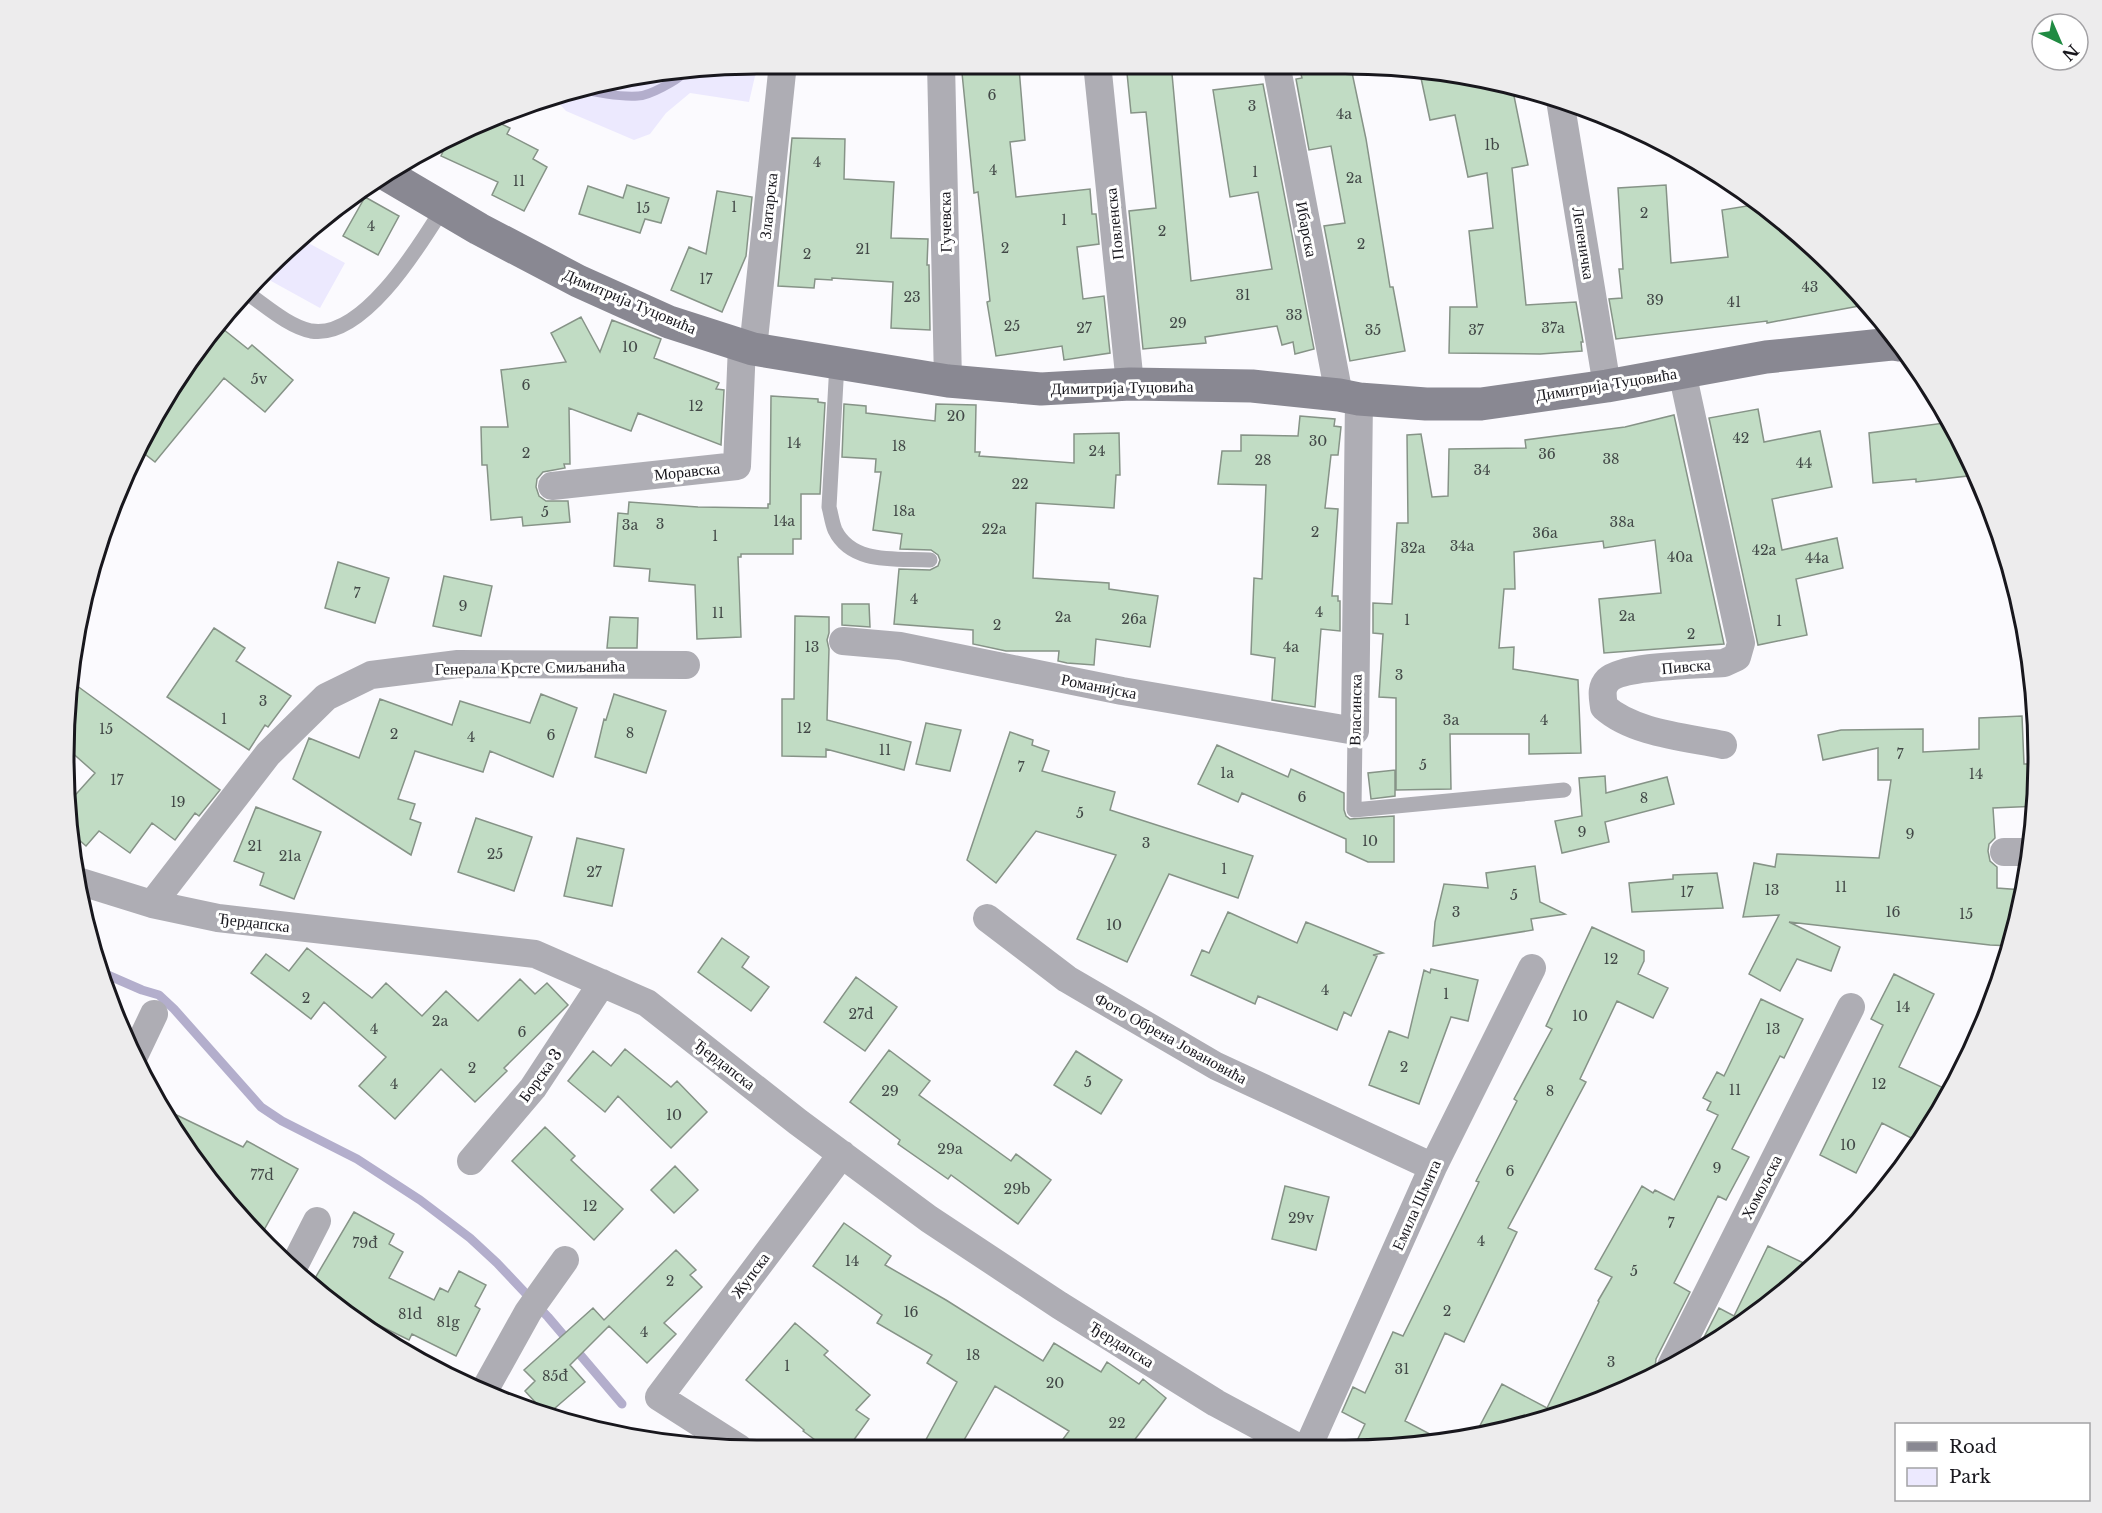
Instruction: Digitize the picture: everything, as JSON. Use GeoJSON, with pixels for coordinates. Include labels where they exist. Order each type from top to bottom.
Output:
{"type":"FeatureCollection","features":[{"type":"Feature","properties":{"kind":"street","name":"Златарска"},"geometry":{"type":"LineString","coordinates":[[747,347],[782,74]]}},
{"type":"Feature","properties":{"kind":"street","name":"Гучевска"},"geometry":{"type":"LineString","coordinates":[[941,74],[948,381]]}},
{"type":"Feature","properties":{"kind":"street","name":"Повленска"},"geometry":{"type":"LineString","coordinates":[[1098,74],[1130,384]]}},
{"type":"Feature","properties":{"kind":"street","name":"Ибарска"},"geometry":{"type":"LineString","coordinates":[[1278,74],[1349,397]]}},
{"type":"Feature","properties":{"kind":"street","name":"Лепеничка"},"geometry":{"type":"LineString","coordinates":[[1561,109],[1607,386]]}},
{"type":"Feature","properties":{"kind":"street","name":"Димитрија Туцовића"},"geometry":{"type":"LineString","coordinates":[[394,178],[479,229],[578,281],[669,321],[747,347],[948,381],[1041,389],[1130,384],[1252,386],[1426,404],[1480,404],[1607,386],[1766,357],[1889,344]]}},
{"type":"Feature","properties":{"kind":"street","name":"Моравска"},"geometry":{"type":"LineString","coordinates":[[552,486],[737,466],[747,347]]}},
{"type":"Feature","properties":{"kind":"street","name":"Пивска"},"geometry":{"type":"LineString","coordinates":[[1682,372],[1741,643],[1737,657],[1725,663],[1631,670],[1609,679],[1602,689],[1604,707],[1616,717],[1642,727],[1723,745]]}},
{"type":"Feature","properties":{"kind":"street","name":"Власинска"},"geometry":{"type":"LineString","coordinates":[[1349,397],[1355,731]]}},
{"type":"Feature","properties":{"kind":"street","name":"Романијска"},"geometry":{"type":"LineString","coordinates":[[843,641],[900,646],[1122,691],[1355,731]]}},
{"type":"Feature","properties":{"kind":"street","name":"Генерала Крсте Смиљанића"},"geometry":{"type":"LineString","coordinates":[[152,904],[268,754],[326,697],[371,675],[458,664],[686,665]]}},
{"type":"Feature","properties":{"kind":"street","name":"Ђердапска"},"geometry":{"type":"LineString","coordinates":[[86,885],[152,904],[218,918],[535,954],[646,1003],[929,1219],[1059,1305],[1216,1403],[1285,1440]]}},
{"type":"Feature","properties":{"kind":"street","name":"Фото Обрена Јовановића"},"geometry":{"type":"LineString","coordinates":[[987,918],[1067,979],[1216,1066],[1433,1167]]}},
{"type":"Feature","properties":{"kind":"street","name":"Емила Шмита"},"geometry":{"type":"LineString","coordinates":[[1311,1440],[1433,1167],[1532,968]]}},
{"type":"Feature","properties":{"kind":"street","name":"Борска 3"},"geometry":{"type":"LineString","coordinates":[[471,1161],[533,1088],[602,983]]}},
{"type":"Feature","properties":{"kind":"street","name":"Хомољска"},"geometry":{"type":"LineString","coordinates":[[1677,1353],[1851,1007]]}},
{"type":"Feature","properties":{"kind":"street"},"geometry":{"type":"LineString","coordinates":[[138,1047],[154,1014]]}},
{"type":"Feature","properties":{"kind":"street","name":"Жупска"},"geometry":{"type":"LineString","coordinates":[[724,1439],[659,1397],[842,1154]]}},
{"type":"Feature","properties":{"kind":"street"},"geometry":{"type":"LineString","coordinates":[[297,1261],[317,1221]]}},
{"type":"Feature","properties":{"kind":"street"},"geometry":{"type":"LineString","coordinates":[[488,1385],[528,1312],[565,1260]]}},
{"type":"Feature","properties":{"kind":"lane"},"geometry":{"type":"LineString","coordinates":[[252,297],[290,322],[310,331],[334,328],[357,315],[392,284],[411,261],[443,208]]}},
{"type":"Feature","properties":{"kind":"lane"},"geometry":{"type":"LineString","coordinates":[[837,363],[829,507],[835,529],[849,548],[857,553],[867,556],[930,560]]}},
{"type":"Feature","properties":{"kind":"lane","name":"Власинска"},"geometry":{"type":"LineString","coordinates":[[1355,731],[1354,810],[1564,790]]}},
{"type":"Feature","properties":{"kind":"green space"},"geometry":{"type":"Polygon","coordinates":[[[755,74],[749,102],[690,93],[666,113],[650,134],[634,140],[566,111],[559,103],[623,87],[667,79],[755,74]]]}},
{"type":"Feature","properties":{"kind":"green space"},"geometry":{"type":"Polygon","coordinates":[[[307,242],[345,263],[320,308],[269,280],[307,242]]]}},
{"type":"Feature","properties":{"kind":"building"},"geometry":{"type":"Polygon","coordinates":[[[962,74],[1020,74],[1025,140],[1010,142],[1016,197],[1090,189],[1092,214],[1096,214],[1099,244],[1077,247],[1083,299],[1104,296],[1110,353],[1064,360],[1062,346],[996,356],[987,302],[990,301],[978,192],[974,193],[962,74]]]}},
{"type":"Feature","properties":{"kind":"building"},"geometry":{"type":"Polygon","coordinates":[[[1127,74],[1172,74],[1191,281],[1272,269],[1258,192],[1230,197],[1213,90],[1263,84],[1314,349],[1295,354],[1293,342],[1282,345],[1277,326],[1205,337],[1206,343],[1143,349],[1129,211],[1156,208],[1146,112],[1131,113],[1127,74]]]}},
{"type":"Feature","properties":{"kind":"building"},"geometry":{"type":"Polygon","coordinates":[[[1301,74],[1352,74],[1366,139],[1390,287],[1393,287],[1405,351],[1350,361],[1324,226],[1345,223],[1331,146],[1309,150],[1296,79],[1302,78],[1301,74]]]}},
{"type":"Feature","properties":{"kind":"building"},"geometry":{"type":"Polygon","coordinates":[[[1421,78],[1514,95],[1528,165],[1512,168],[1526,305],[1576,302],[1583,342],[1581,342],[1582,351],[1540,354],[1449,353],[1450,307],[1477,307],[1469,231],[1493,228],[1487,173],[1468,177],[1455,115],[1430,120],[1421,78]]]}},
{"type":"Feature","properties":{"kind":"building"},"geometry":{"type":"Polygon","coordinates":[[[500,123],[510,128],[507,134],[538,150],[533,159],[547,167],[524,211],[492,195],[498,182],[441,156],[444,149],[500,123]]]}},
{"type":"Feature","properties":{"kind":"building"},"geometry":{"type":"Polygon","coordinates":[[[792,138],[845,139],[844,179],[894,182],[891,238],[928,239],[930,330],[891,328],[893,282],[832,278],[832,280],[815,279],[814,288],[778,286],[792,138]]]}},
{"type":"Feature","properties":{"kind":"building"},"geometry":{"type":"Polygon","coordinates":[[[627,185],[669,198],[661,223],[645,219],[640,233],[579,214],[588,186],[623,198],[627,185]]]}},
{"type":"Feature","properties":{"kind":"building"},"geometry":{"type":"Polygon","coordinates":[[[1666,185],[1671,263],[1728,257],[1722,210],[1748,206],[1796,243],[1859,306],[1767,323],[1767,321],[1616,339],[1609,299],[1622,298],[1619,269],[1623,269],[1618,188],[1666,185]]]}},
{"type":"Feature","properties":{"kind":"building"},"geometry":{"type":"Polygon","coordinates":[[[717,191],[752,197],[746,256],[722,312],[671,290],[689,247],[706,254],[717,191]]]}},
{"type":"Feature","properties":{"kind":"building"},"geometry":{"type":"Polygon","coordinates":[[[366,197],[399,216],[378,255],[343,236],[366,197]]]}},
{"type":"Feature","properties":{"kind":"building"},"geometry":{"type":"Polygon","coordinates":[[[581,317],[600,352],[612,320],[661,339],[654,358],[719,383],[716,389],[724,390],[721,445],[638,413],[631,431],[569,408],[570,464],[564,464],[565,468],[543,472],[537,479],[536,487],[539,496],[546,501],[568,501],[570,522],[523,526],[522,517],[491,520],[487,465],[482,465],[481,427],[508,427],[501,370],[566,362],[551,333],[581,317]]]}},
{"type":"Feature","properties":{"kind":"building"},"geometry":{"type":"Polygon","coordinates":[[[224,330],[248,349],[252,345],[293,380],[265,412],[224,378],[155,462],[144,454],[189,377],[224,330]]]}},
{"type":"Feature","properties":{"kind":"building"},"geometry":{"type":"Polygon","coordinates":[[[771,396],[818,399],[818,402],[825,403],[820,494],[801,494],[801,539],[793,539],[793,554],[741,554],[741,557],[738,557],[741,637],[697,639],[695,585],[649,581],[650,569],[614,566],[618,513],[628,514],[629,502],[698,507],[768,508],[770,504],[771,396]]]}},
{"type":"Feature","properties":{"kind":"building"},"geometry":{"type":"Polygon","coordinates":[[[844,404],[866,406],[866,413],[935,421],[936,404],[976,405],[975,452],[980,452],[979,456],[1074,463],[1074,434],[1119,433],[1120,475],[1116,475],[1114,508],[1036,503],[1033,578],[1109,583],[1109,589],[1158,596],[1150,647],[1096,639],[1094,665],[1067,663],[1058,661],[1059,651],[1006,651],[973,644],[973,630],[894,624],[899,569],[930,570],[938,566],[940,560],[938,555],[931,550],[900,549],[902,534],[873,530],[881,472],[875,472],[876,459],[842,457],[844,404]]]}},
{"type":"Feature","properties":{"kind":"building"},"geometry":{"type":"Polygon","coordinates":[[[1758,409],[1764,442],[1820,431],[1832,487],[1772,499],[1782,550],[1837,538],[1843,568],[1796,579],[1807,635],[1758,645],[1709,418],[1758,409]]]}},
{"type":"Feature","properties":{"kind":"building"},"geometry":{"type":"Polygon","coordinates":[[[1674,415],[1724,644],[1604,653],[1599,599],[1661,593],[1655,540],[1604,548],[1603,541],[1514,552],[1515,589],[1504,589],[1499,648],[1514,647],[1513,669],[1578,680],[1581,753],[1529,754],[1529,734],[1450,734],[1451,789],[1396,790],[1396,698],[1379,697],[1383,634],[1373,633],[1373,603],[1392,604],[1397,523],[1408,523],[1407,435],[1421,434],[1432,497],[1448,496],[1449,449],[1526,448],[1525,440],[1625,427],[1674,415]]]}},
{"type":"Feature","properties":{"kind":"building"},"geometry":{"type":"Polygon","coordinates":[[[1300,416],[1335,419],[1334,426],[1341,427],[1338,455],[1331,455],[1325,508],[1338,509],[1332,596],[1338,596],[1338,601],[1340,601],[1340,631],[1321,629],[1315,707],[1272,700],[1275,658],[1251,654],[1254,578],[1262,579],[1266,485],[1218,484],[1222,451],[1241,451],[1241,435],[1298,436],[1300,416]]]}},
{"type":"Feature","properties":{"kind":"building"},"geometry":{"type":"Polygon","coordinates":[[[1942,423],[1968,476],[1916,482],[1916,479],[1873,483],[1869,433],[1942,423]]]}},
{"type":"Feature","properties":{"kind":"building"},"geometry":{"type":"Polygon","coordinates":[[[338,562],[389,578],[375,623],[325,608],[338,562]]]}},
{"type":"Feature","properties":{"kind":"building"},"geometry":{"type":"Polygon","coordinates":[[[444,576],[492,586],[481,636],[433,626],[444,576]]]}},
{"type":"Feature","properties":{"kind":"building"},"geometry":{"type":"Polygon","coordinates":[[[842,604],[869,604],[870,627],[842,625],[842,604]]]}},
{"type":"Feature","properties":{"kind":"building"},"geometry":{"type":"Polygon","coordinates":[[[795,616],[829,617],[827,720],[911,742],[904,770],[826,749],[826,757],[782,756],[782,699],[794,699],[795,616]]]}},
{"type":"Feature","properties":{"kind":"building"},"geometry":{"type":"Polygon","coordinates":[[[610,617],[638,618],[637,648],[607,648],[610,617]]]}},
{"type":"Feature","properties":{"kind":"building"},"geometry":{"type":"Polygon","coordinates":[[[214,628],[245,648],[236,661],[291,696],[268,727],[265,725],[249,750],[167,697],[214,628]]]}},
{"type":"Feature","properties":{"kind":"building"},"geometry":{"type":"Polygon","coordinates":[[[77,686],[220,790],[199,816],[195,813],[175,840],[152,823],[130,853],[99,831],[86,846],[78,839],[75,795],[95,773],[74,754],[77,686]]]}},
{"type":"Feature","properties":{"kind":"building"},"geometry":{"type":"Polygon","coordinates":[[[541,694],[577,708],[553,777],[490,751],[483,772],[415,751],[398,799],[415,804],[410,819],[421,823],[411,855],[293,779],[309,738],[359,758],[380,699],[452,725],[460,701],[530,723],[541,694]]]}},
{"type":"Feature","properties":{"kind":"building"},"geometry":{"type":"Polygon","coordinates":[[[614,694],[666,711],[646,773],[595,757],[604,719],[606,720],[614,694]]]}},
{"type":"Feature","properties":{"kind":"building"},"geometry":{"type":"Polygon","coordinates":[[[2022,716],[2024,764],[2028,764],[2027,806],[1993,808],[1995,838],[1989,844],[1988,851],[1990,861],[1997,867],[1997,888],[2015,889],[2001,946],[1789,922],[1840,947],[1831,971],[1797,959],[1780,991],[1749,974],[1779,915],[1743,917],[1754,863],[1775,867],[1777,854],[1879,858],[1891,780],[1878,780],[1878,748],[1823,760],[1818,735],[1841,730],[1923,729],[1923,752],[1979,749],[1979,718],[2022,716]]]}},
{"type":"Feature","properties":{"kind":"building"},"geometry":{"type":"Polygon","coordinates":[[[926,723],[961,730],[950,771],[916,764],[926,723]]]}},
{"type":"Feature","properties":{"kind":"building"},"geometry":{"type":"Polygon","coordinates":[[[1010,732],[1033,740],[1032,745],[1049,751],[1042,771],[1115,792],[1110,810],[1253,856],[1238,898],[1169,874],[1127,962],[1077,939],[1116,855],[1036,831],[996,883],[967,860],[1010,732]]]}},
{"type":"Feature","properties":{"kind":"building"},"geometry":{"type":"Polygon","coordinates":[[[1217,745],[1288,777],[1291,769],[1344,793],[1344,810],[1350,819],[1394,816],[1394,862],[1368,862],[1346,852],[1346,839],[1242,793],[1238,802],[1198,784],[1217,745]]]}},
{"type":"Feature","properties":{"kind":"building"},"geometry":{"type":"Polygon","coordinates":[[[1395,770],[1395,796],[1371,799],[1368,773],[1395,770]]]}},
{"type":"Feature","properties":{"kind":"building"},"geometry":{"type":"Polygon","coordinates":[[[1605,776],[1606,793],[1667,777],[1674,804],[1605,822],[1609,842],[1562,853],[1555,821],[1582,816],[1579,778],[1605,776]]]}},
{"type":"Feature","properties":{"kind":"building"},"geometry":{"type":"Polygon","coordinates":[[[256,807],[321,832],[294,899],[260,885],[264,873],[234,861],[256,807]]]}},
{"type":"Feature","properties":{"kind":"building"},"geometry":{"type":"Polygon","coordinates":[[[476,818],[532,837],[514,891],[458,872],[476,818]]]}},
{"type":"Feature","properties":{"kind":"building"},"geometry":{"type":"Polygon","coordinates":[[[577,838],[624,849],[612,906],[564,896],[577,838]]]}},
{"type":"Feature","properties":{"kind":"building"},"geometry":{"type":"Polygon","coordinates":[[[1535,866],[1540,902],[1565,914],[1531,919],[1533,930],[1433,946],[1435,922],[1444,884],[1488,888],[1486,873],[1535,866]]]}},
{"type":"Feature","properties":{"kind":"building"},"geometry":{"type":"Polygon","coordinates":[[[1717,873],[1723,908],[1632,912],[1629,883],[1673,879],[1673,875],[1717,873]]]}},
{"type":"Feature","properties":{"kind":"building"},"geometry":{"type":"Polygon","coordinates":[[[1228,912],[1297,943],[1306,922],[1383,953],[1373,955],[1377,956],[1351,1016],[1344,1012],[1337,1030],[1258,996],[1255,1004],[1191,975],[1202,950],[1209,953],[1228,912]]]}},
{"type":"Feature","properties":{"kind":"building"},"geometry":{"type":"Polygon","coordinates":[[[1592,927],[1644,951],[1644,961],[1638,974],[1668,988],[1653,1018],[1617,1001],[1580,1079],[1586,1082],[1508,1228],[1517,1232],[1464,1342],[1445,1333],[1405,1421],[1431,1434],[1358,1439],[1365,1424],[1342,1412],[1353,1387],[1365,1393],[1393,1332],[1403,1336],[1479,1182],[1476,1181],[1517,1101],[1514,1099],[1552,1029],[1546,1026],[1592,927]]]}},
{"type":"Feature","properties":{"kind":"building"},"geometry":{"type":"Polygon","coordinates":[[[722,938],[749,957],[742,967],[769,987],[751,1011],[698,972],[722,938]]]}},
{"type":"Feature","properties":{"kind":"building"},"geometry":{"type":"Polygon","coordinates":[[[307,948],[372,998],[386,983],[422,1016],[446,991],[478,1021],[520,979],[535,994],[547,983],[568,1005],[504,1068],[507,1071],[475,1102],[441,1069],[395,1119],[359,1086],[386,1057],[324,1002],[311,1019],[251,973],[266,954],[289,971],[307,948]]]}},
{"type":"Feature","properties":{"kind":"building"},"geometry":{"type":"Polygon","coordinates":[[[1431,969],[1478,980],[1468,1021],[1451,1017],[1419,1104],[1369,1085],[1389,1031],[1408,1038],[1424,970],[1430,973],[1431,969]]]}},
{"type":"Feature","properties":{"kind":"building"},"geometry":{"type":"Polygon","coordinates":[[[1894,974],[1934,994],[1899,1067],[1943,1088],[1911,1138],[1882,1123],[1856,1173],[1820,1155],[1883,1025],[1871,1019],[1894,974]]]}},
{"type":"Feature","properties":{"kind":"building"},"geometry":{"type":"Polygon","coordinates":[[[856,977],[897,1007],[865,1051],[824,1022],[856,977]]]}},
{"type":"Feature","properties":{"kind":"building"},"geometry":{"type":"Polygon","coordinates":[[[1761,999],[1803,1019],[1784,1058],[1780,1056],[1732,1149],[1749,1157],[1726,1200],[1718,1196],[1674,1283],[1690,1292],[1656,1359],[1655,1365],[1607,1388],[1565,1403],[1522,1416],[1480,1426],[1502,1384],[1547,1408],[1598,1301],[1612,1277],[1595,1269],[1642,1186],[1653,1193],[1655,1190],[1674,1200],[1718,1115],[1707,1110],[1711,1102],[1703,1098],[1717,1072],[1724,1076],[1761,999]]]}},
{"type":"Feature","properties":{"kind":"building"},"geometry":{"type":"Polygon","coordinates":[[[625,1049],[671,1087],[677,1081],[707,1112],[671,1148],[618,1096],[605,1112],[568,1081],[593,1051],[611,1066],[625,1049]]]}},
{"type":"Feature","properties":{"kind":"building"},"geometry":{"type":"Polygon","coordinates":[[[889,1050],[930,1081],[919,1095],[1011,1161],[1016,1154],[1051,1180],[1018,1224],[951,1175],[948,1179],[898,1144],[900,1140],[850,1102],[889,1050]]]}},
{"type":"Feature","properties":{"kind":"building"},"geometry":{"type":"Polygon","coordinates":[[[1076,1051],[1122,1080],[1101,1114],[1054,1085],[1076,1051]]]}},
{"type":"Feature","properties":{"kind":"building"},"geometry":{"type":"Polygon","coordinates":[[[175,1114],[243,1147],[247,1141],[298,1169],[264,1229],[215,1172],[175,1114]]]}},
{"type":"Feature","properties":{"kind":"building"},"geometry":{"type":"Polygon","coordinates":[[[545,1127],[575,1156],[571,1160],[623,1209],[594,1240],[512,1161],[545,1127]]]}},
{"type":"Feature","properties":{"kind":"building"},"geometry":{"type":"Polygon","coordinates":[[[675,1166],[698,1190],[674,1213],[651,1190],[675,1166]]]}},
{"type":"Feature","properties":{"kind":"building"},"geometry":{"type":"Polygon","coordinates":[[[1285,1186],[1329,1197],[1316,1250],[1272,1239],[1285,1186]]]}},
{"type":"Feature","properties":{"kind":"building"},"geometry":{"type":"Polygon","coordinates":[[[354,1212],[394,1234],[389,1244],[403,1252],[389,1278],[434,1300],[440,1288],[448,1292],[459,1271],[486,1285],[475,1306],[480,1309],[456,1356],[412,1334],[409,1340],[379,1325],[315,1278],[354,1212]]]}},
{"type":"Feature","properties":{"kind":"building"},"geometry":{"type":"Polygon","coordinates":[[[844,1223],[891,1256],[885,1265],[1043,1361],[1054,1343],[1101,1372],[1107,1362],[1139,1384],[1143,1379],[1166,1398],[1134,1440],[1062,1440],[1069,1431],[995,1386],[964,1440],[926,1440],[957,1382],[927,1363],[932,1355],[877,1323],[882,1315],[813,1266],[844,1223]]]}},
{"type":"Feature","properties":{"kind":"building"},"geometry":{"type":"Polygon","coordinates":[[[1768,1246],[1803,1263],[1761,1298],[1704,1337],[1719,1308],[1734,1316],[1768,1246]]]}},
{"type":"Feature","properties":{"kind":"building"},"geometry":{"type":"Polygon","coordinates":[[[676,1250],[696,1270],[690,1275],[702,1287],[664,1323],[676,1334],[647,1363],[609,1326],[570,1365],[585,1382],[555,1408],[536,1402],[525,1391],[535,1381],[524,1370],[593,1308],[604,1320],[676,1250]]]}},
{"type":"Feature","properties":{"kind":"building"},"geometry":{"type":"Polygon","coordinates":[[[795,1323],[828,1351],[824,1355],[870,1395],[856,1410],[869,1419],[854,1440],[815,1440],[746,1380],[795,1323]]]}},
{"type":"Feature","properties":{"kind":"waterway"},"geometry":{"type":"LineString","coordinates":[[599,93],[623,96],[649,94],[677,78]]}},
{"type":"Feature","properties":{"kind":"waterway"},"geometry":{"type":"LineString","coordinates":[[110,976],[159,995],[261,1107],[282,1121],[357,1159],[420,1200],[470,1238],[548,1317],[622,1404]]}}]}
